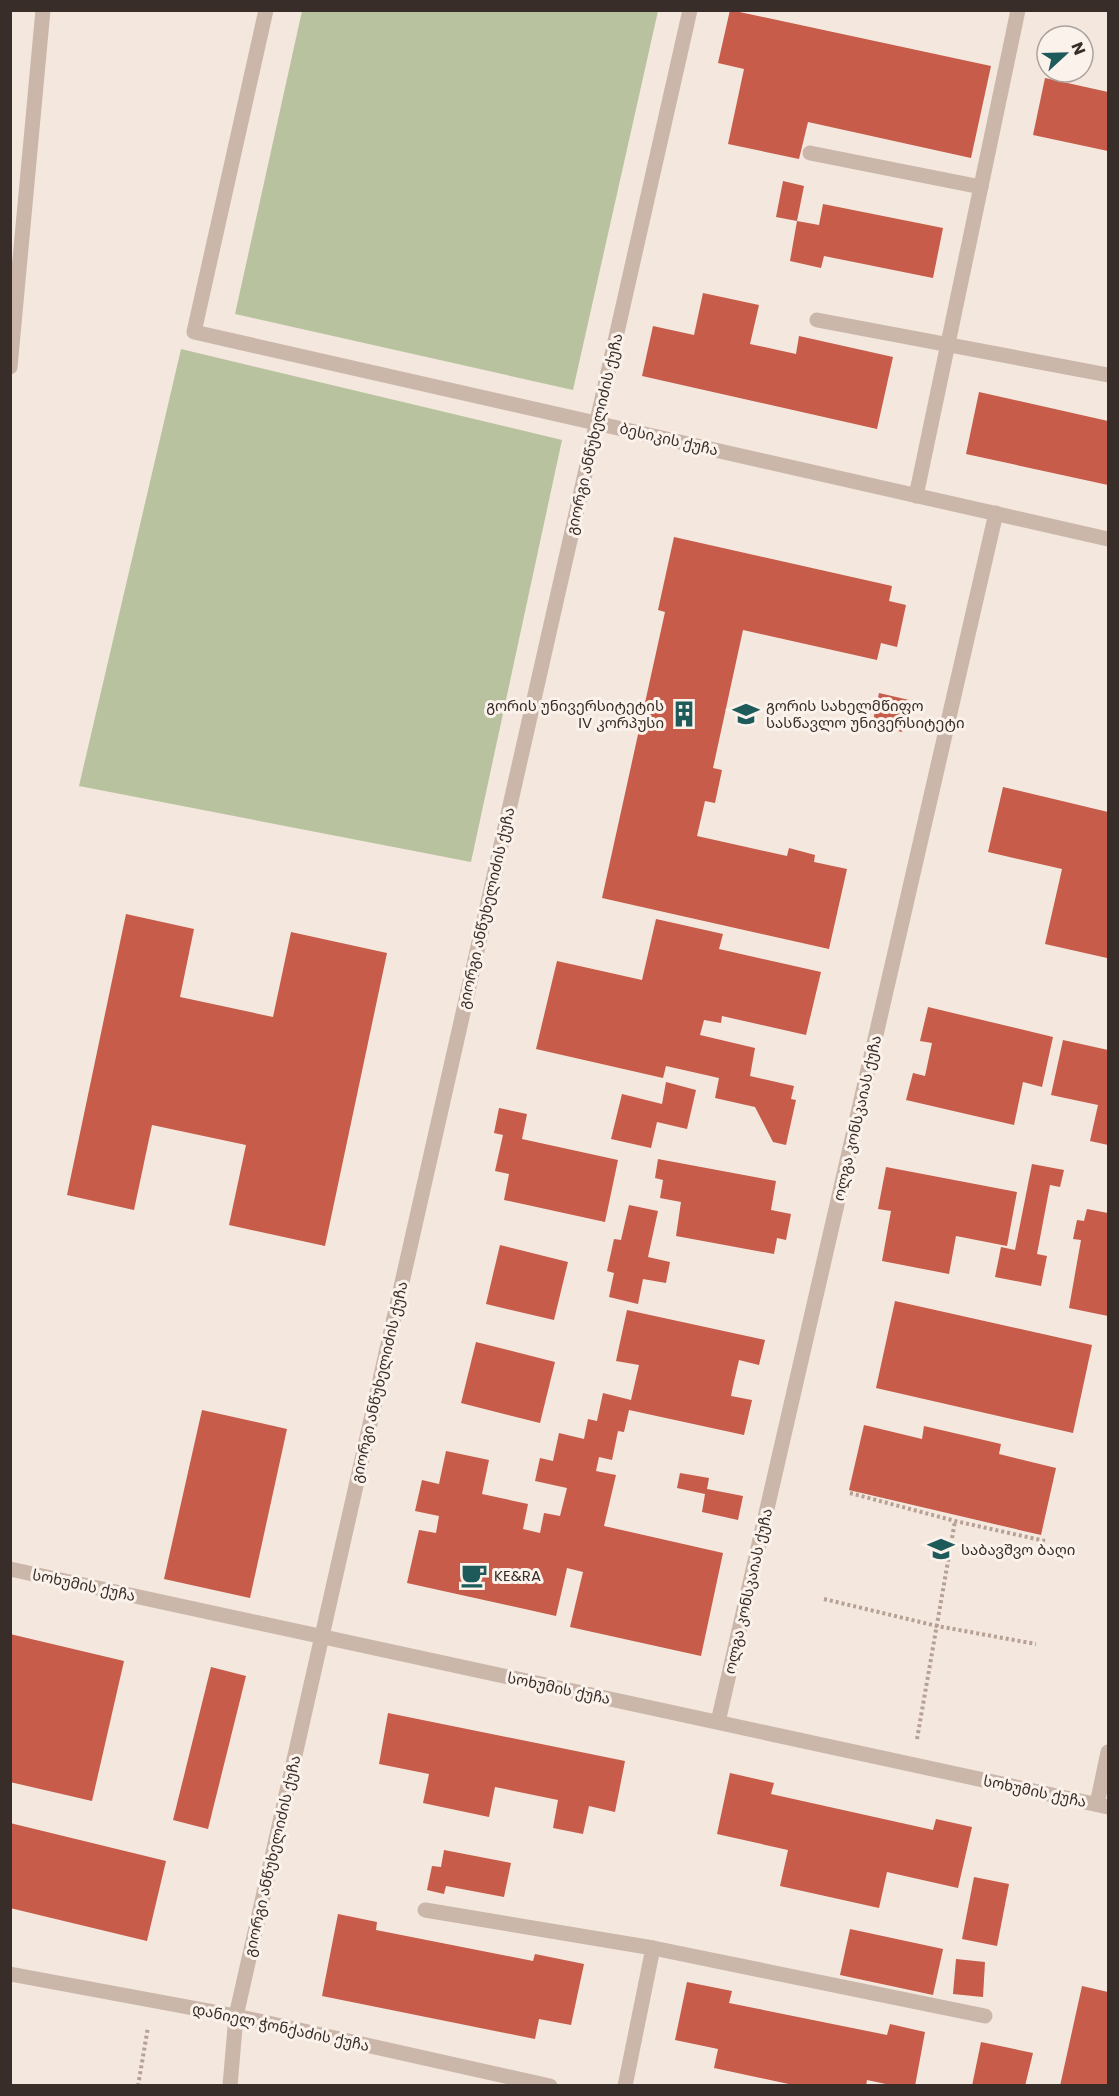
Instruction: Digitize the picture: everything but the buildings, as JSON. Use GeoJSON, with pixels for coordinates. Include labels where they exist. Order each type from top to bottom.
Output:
{"type":"FeatureCollection","features":[{"type":"Feature","properties":{"kind":"street"},"geometry":{"type":"LineString","coordinates":[[10,366],[43,10]]}},
{"type":"Feature","properties":{"kind":"street","name":"ბესიკის ქუჩა"},"geometry":{"type":"LineString","coordinates":[[266,10],[194,332],[1108,539]]}},
{"type":"Feature","properties":{"kind":"street","name":"გიორგი ანწუხელიძის ქუჩა"},"geometry":{"type":"LineString","coordinates":[[230,2085],[236,2016],[690,10]]}},
{"type":"Feature","properties":{"kind":"street"},"geometry":{"type":"LineString","coordinates":[[916,495],[1018,10]]}},
{"type":"Feature","properties":{"kind":"street"},"geometry":{"type":"LineString","coordinates":[[810,153],[981,187]]}},
{"type":"Feature","properties":{"kind":"street"},"geometry":{"type":"LineString","coordinates":[[817,320],[1108,375]]}},
{"type":"Feature","properties":{"kind":"street","name":"ოლგა კონსკაიას ქუჩა"},"geometry":{"type":"LineString","coordinates":[[718,1722],[996,513]]}},
{"type":"Feature","properties":{"kind":"street","name":"სოხუმის ქუჩა"},"geometry":{"type":"LineString","coordinates":[[10,1569],[1103,1805]]}},
{"type":"Feature","properties":{"kind":"street"},"geometry":{"type":"LineString","coordinates":[[1103,1805],[1108,1752]]}},
{"type":"Feature","properties":{"kind":"street"},"geometry":{"type":"LineString","coordinates":[[425,1910],[653,1948],[985,2016]]}},
{"type":"Feature","properties":{"kind":"street"},"geometry":{"type":"LineString","coordinates":[[625,2085],[653,1948]]}},
{"type":"Feature","properties":{"kind":"street","name":"დანიელ ჭონქაძის ქუჩა"},"geometry":{"type":"LineString","coordinates":[[10,1974],[236,2016],[550,2085]]}},
{"type":"Feature","properties":{"kind":"path"},"geometry":{"type":"LineString","coordinates":[[850,1493],[955,1521],[1045,1541]]}},
{"type":"Feature","properties":{"kind":"path"},"geometry":{"type":"LineString","coordinates":[[913,1764],[955,1521]]}},
{"type":"Feature","properties":{"kind":"path"},"geometry":{"type":"LineString","coordinates":[[824,1599],[937,1626],[1036,1644]]}},
{"type":"Feature","properties":{"kind":"path"},"geometry":{"type":"LineString","coordinates":[[138,2085],[152,2000]]}},
{"type":"Feature","properties":{"kind":"green space"},"geometry":{"type":"Polygon","coordinates":[[[302,11],[658,11],[573,390],[235,314],[302,11]]]}},
{"type":"Feature","properties":{"kind":"green space"},"geometry":{"type":"Polygon","coordinates":[[[181,349],[562,440],[471,862],[79,786],[181,349]]]}},
{"type":"Feature","properties":{"kind":"place","name":"გორის უნივერსიტეტის IV კორპუსი"},"geometry":{"type":"Point","coordinates":[684,714]}},
{"type":"Feature","properties":{"kind":"place","name":"გორის სახელმწიფო სასწავლო უნივერსიტეტი"},"geometry":{"type":"Point","coordinates":[746,714]}},
{"type":"Feature","properties":{"kind":"place","name":"საბავშვო ბაღი"},"geometry":{"type":"Point","coordinates":[941,1549]}},
{"type":"Feature","properties":{"kind":"place","name":"KE&RA"},"geometry":{"type":"Point","coordinates":[474,1575]}}]}
